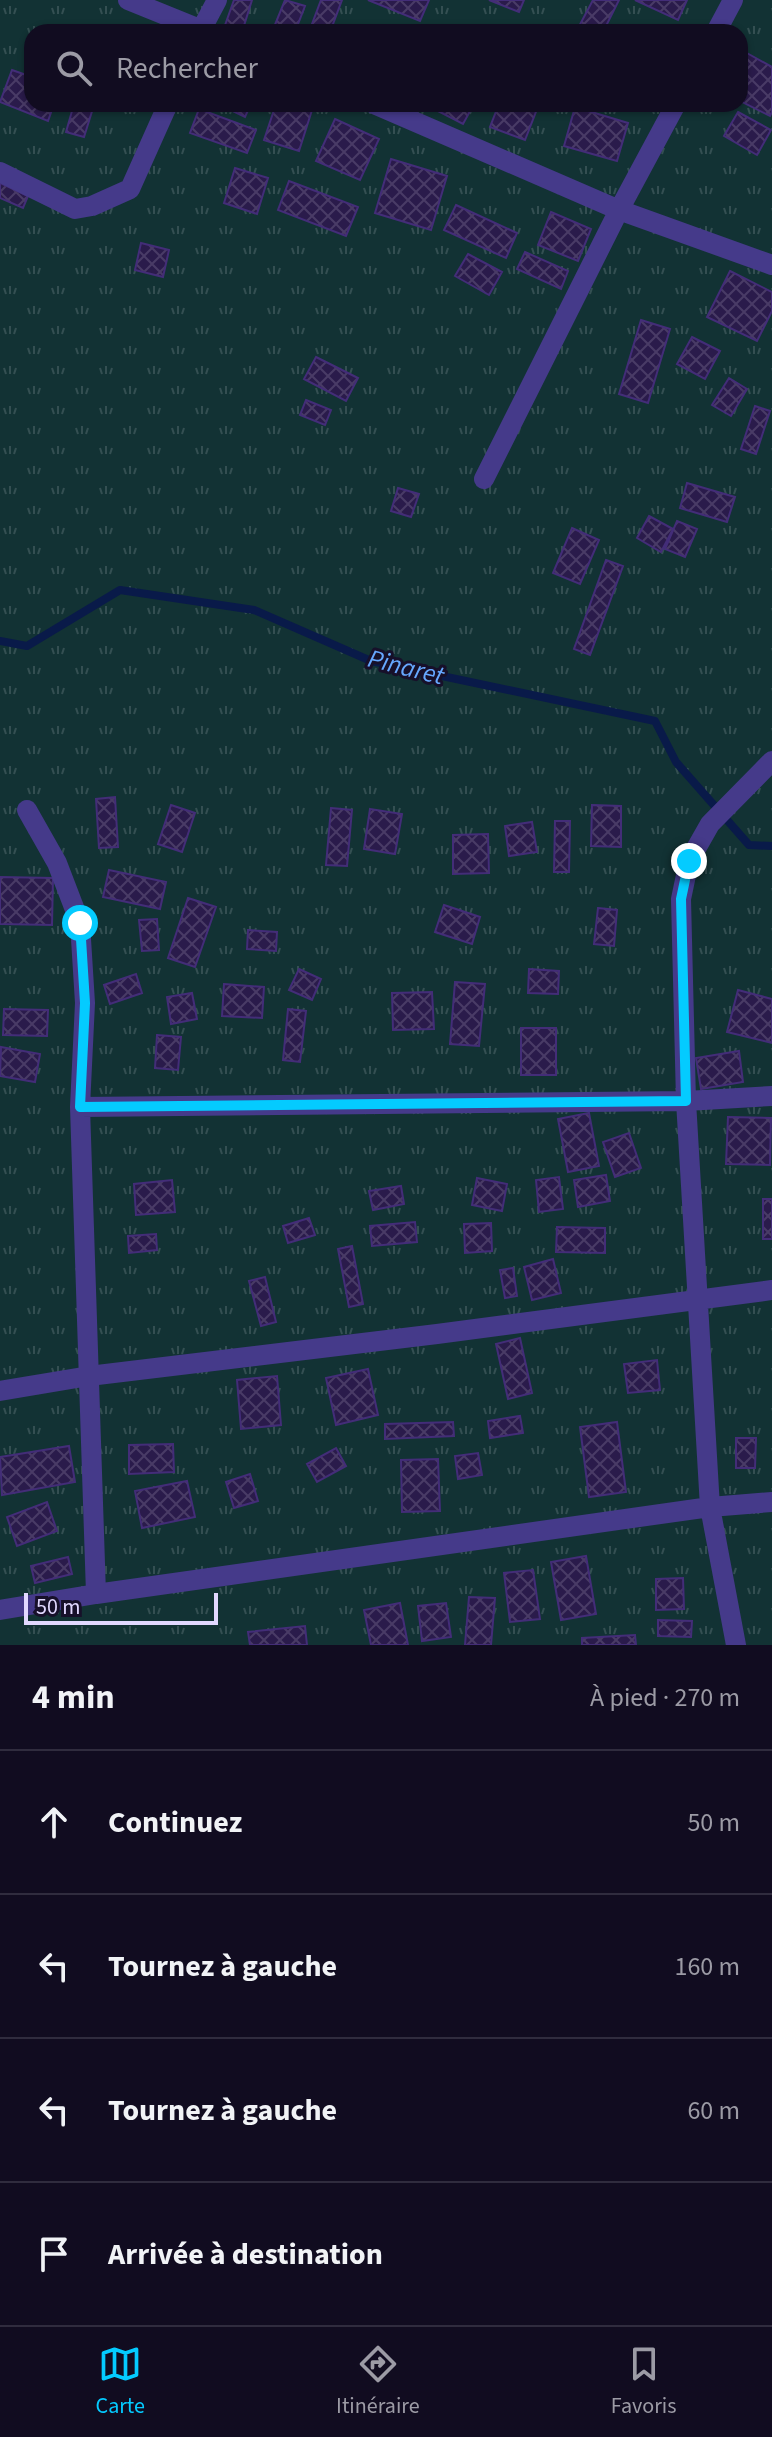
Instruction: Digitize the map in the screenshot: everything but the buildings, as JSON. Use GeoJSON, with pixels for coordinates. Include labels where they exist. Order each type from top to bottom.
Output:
{"type":"FeatureCollection","features":[{"type":"Feature","properties":{"kind":"street"},"geometry":{"type":"LineString","coordinates":[[128,0],[185,24]]}},
{"type":"Feature","properties":{"kind":"street"},"geometry":{"type":"LineString","coordinates":[[205,24],[217,0]]}},
{"type":"Feature","properties":{"kind":"street"},"geometry":{"type":"LineString","coordinates":[[720,24],[733,0]]}},
{"type":"Feature","properties":{"kind":"street"},"geometry":{"type":"LineString","coordinates":[[0,172],[75,209],[92,206],[130,189],[164,112]]}},
{"type":"Feature","properties":{"kind":"street"},"geometry":{"type":"LineString","coordinates":[[392,112],[619,210],[772,265]]}},
{"type":"Feature","properties":{"kind":"street"},"geometry":{"type":"LineString","coordinates":[[484,479],[672,112]]}},
{"type":"Feature","properties":{"kind":"street"},"geometry":{"type":"LineString","coordinates":[[736,1645],[710,1507],[686,1101],[681,899],[689,861],[710,824],[772,761]]}},
{"type":"Feature","properties":{"kind":"street"},"geometry":{"type":"LineString","coordinates":[[27,810],[57,863],[80,923],[85,1003],[80,1107],[96,1594]]}},
{"type":"Feature","properties":{"kind":"street"},"geometry":{"type":"LineString","coordinates":[[80,1107],[686,1101],[772,1096]]}},
{"type":"Feature","properties":{"kind":"street"},"geometry":{"type":"LineString","coordinates":[[0,1391],[89,1376],[772,1290]]}},
{"type":"Feature","properties":{"kind":"street"},"geometry":{"type":"LineString","coordinates":[[0,1610],[710,1507],[772,1502]]}},
{"type":"Feature","properties":{"kind":"green space"},"geometry":{"type":"Polygon","coordinates":[[[0,0],[772,0],[772,1645],[0,1645],[0,0]]]}},
{"type":"Feature","properties":{"kind":"waterway","name":"Pinaret"},"geometry":{"type":"LineString","coordinates":[[0,641],[27,646],[120,590],[254,610],[371,661],[655,721],[676,762],[749,845],[772,846]]}},
{"type":"Feature","properties":{"kind":"route"},"geometry":{"type":"LineString","coordinates":[[80,923],[85,1003],[80,1107],[686,1101],[681,899],[689,861]]}}]}
